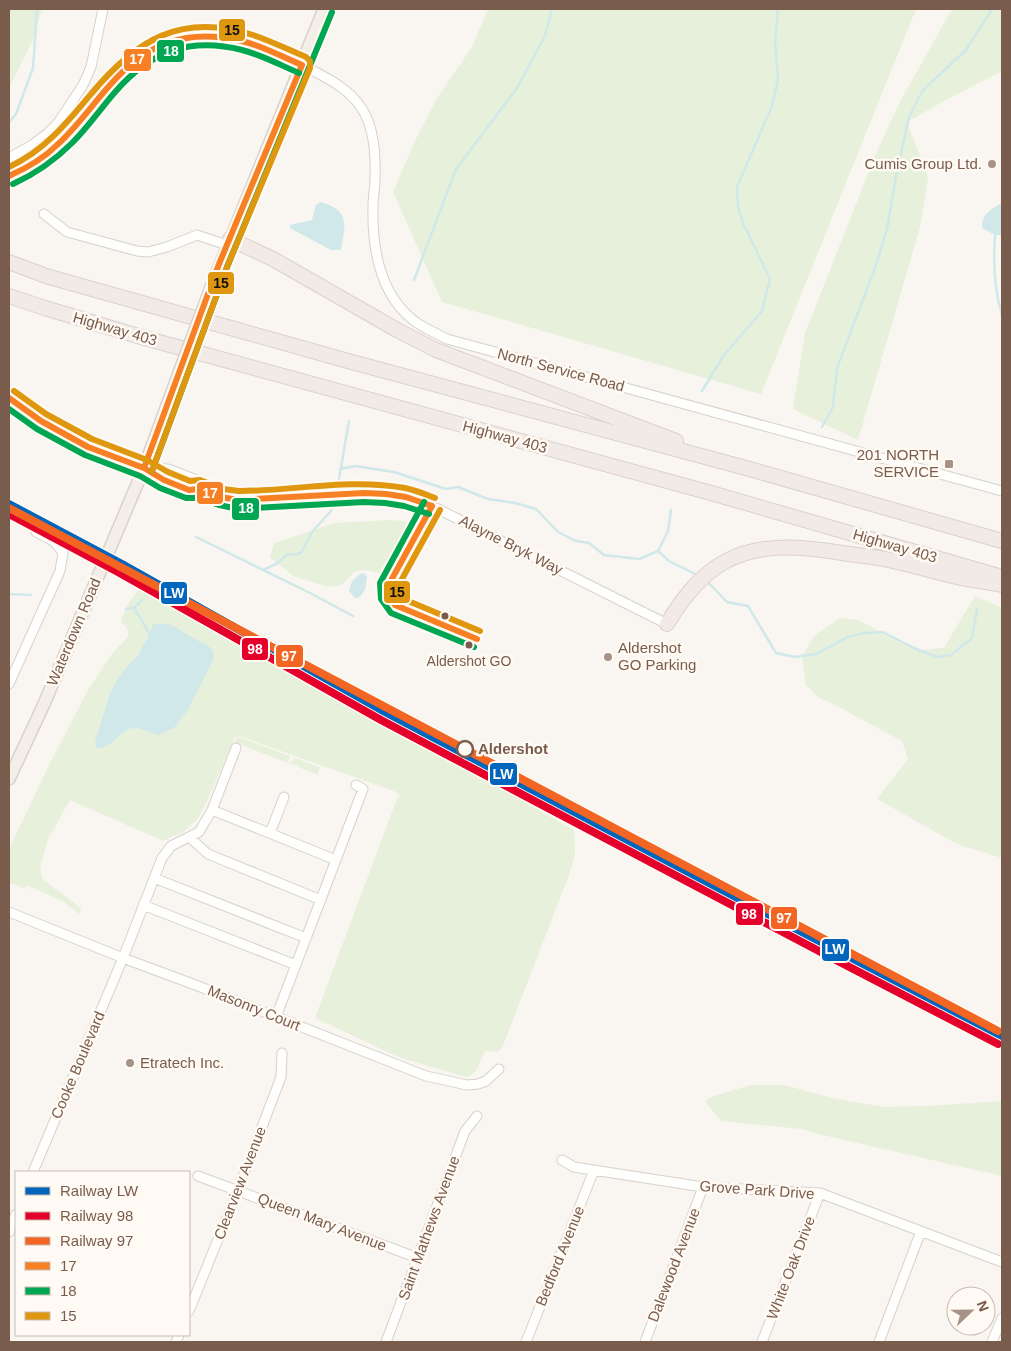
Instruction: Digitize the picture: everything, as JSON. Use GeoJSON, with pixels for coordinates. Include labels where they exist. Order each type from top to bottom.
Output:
{"type":"FeatureCollection","features":[{"type":"Feature","properties":{"kind":"highway"},"geometry":{"type":"LineString","coordinates":[[9,176],[32,164],[58,146],[126,68],[149,50],[173,40],[216,36],[243,41],[302,65]]}},
{"type":"Feature","properties":{"kind":"highway"},"geometry":{"type":"LineString","coordinates":[[229,242],[273,259],[397,330],[436,350],[746,468]]}},
{"type":"Feature","properties":{"kind":"highway"},"geometry":{"type":"LineString","coordinates":[[9,262],[46,276],[348,361],[746,468],[1002,541]]}},
{"type":"Feature","properties":{"kind":"highway","name":"Highway 403"},"geometry":{"type":"LineString","coordinates":[[9,296],[157,341],[711,493],[1002,577]]}},
{"type":"Feature","properties":{"kind":"highway"},"geometry":{"type":"LineString","coordinates":[[9,398],[41,421],[88,447],[144,468]]}},
{"type":"Feature","properties":{"kind":"highway"},"geometry":{"type":"LineString","coordinates":[[667,624],[687,594],[703,578],[728,560],[767,548],[805,547],[880,558],[962,578],[1002,585]]}},
{"type":"Feature","properties":{"kind":"main road","name":"Waterdown Road"},"geometry":{"type":"LineString","coordinates":[[9,779],[44,704],[127,504],[144,468],[212,285],[324,9]]}},
{"type":"Feature","properties":{"kind":"street"},"geometry":{"type":"LineString","coordinates":[[9,158],[32,145],[58,123],[83,85],[91,67],[103,9]]}},
{"type":"Feature","properties":{"kind":"street","name":"North Service Road"},"geometry":{"type":"LineString","coordinates":[[302,65],[346,90],[355,99],[366,116],[375,152],[373,206],[378,265],[386,286],[402,309],[426,329],[447,339],[1002,491]]}},
{"type":"Feature","properties":{"kind":"street"},"geometry":{"type":"LineString","coordinates":[[44,214],[67,232],[137,251],[148,252],[167,248],[197,235],[229,242]]}},
{"type":"Feature","properties":{"kind":"street","name":"Alayne Bryk Way"},"geometry":{"type":"LineString","coordinates":[[144,468],[164,480],[189,490],[199,489],[222,496],[248,500],[364,493],[406,497],[432,506],[667,624]]}},
{"type":"Feature","properties":{"kind":"street"},"geometry":{"type":"LineString","coordinates":[[9,684],[60,571],[63,553],[55,542],[36,532]]}},
{"type":"Feature","properties":{"kind":"street","name":"Cooke Boulevard"},"geometry":{"type":"LineString","coordinates":[[34,1171],[123,958],[162,858],[171,846],[199,832],[212,810],[236,748]]}},
{"type":"Feature","properties":{"kind":"street"},"geometry":{"type":"LineString","coordinates":[[276,1017],[363,789],[356,784]]}},
{"type":"Feature","properties":{"kind":"street"},"geometry":{"type":"LineString","coordinates":[[270,833],[284,797]]}},
{"type":"Feature","properties":{"kind":"street"},"geometry":{"type":"LineString","coordinates":[[212,810],[336,860]]}},
{"type":"Feature","properties":{"kind":"street"},"geometry":{"type":"LineString","coordinates":[[189,837],[208,854],[321,900]]}},
{"type":"Feature","properties":{"kind":"street"},"geometry":{"type":"LineString","coordinates":[[154,878],[306,938]]}},
{"type":"Feature","properties":{"kind":"street"},"geometry":{"type":"LineString","coordinates":[[143,906],[296,965]]}},
{"type":"Feature","properties":{"kind":"street","name":"Masonry Court"},"geometry":{"type":"LineString","coordinates":[[9,912],[426,1076],[467,1085],[478,1084],[486,1081],[499,1069]]}},
{"type":"Feature","properties":{"kind":"street","name":"Clearview Avenue"},"geometry":{"type":"LineString","coordinates":[[190,1309],[281,1078],[282,1053]]}},
{"type":"Feature","properties":{"kind":"street","name":"Saint Mathews Avenue"},"geometry":{"type":"LineString","coordinates":[[386,1342],[465,1131],[477,1116]]}},
{"type":"Feature","properties":{"kind":"street","name":"Grove Park Drive"},"geometry":{"type":"LineString","coordinates":[[562,1160],[574,1167],[704,1187],[820,1193],[1002,1262]]}},
{"type":"Feature","properties":{"kind":"street","name":"Bedford Avenue"},"geometry":{"type":"LineString","coordinates":[[526,1342],[594,1170]]}},
{"type":"Feature","properties":{"kind":"street","name":"Queen Mary Avenue"},"geometry":{"type":"LineString","coordinates":[[198,1176],[418,1258]]}},
{"type":"Feature","properties":{"kind":"street","name":"Dalewood Avenue"},"geometry":{"type":"LineString","coordinates":[[645,1342],[704,1187]]}},
{"type":"Feature","properties":{"kind":"street","name":"White Oak Drive"},"geometry":{"type":"LineString","coordinates":[[762,1342],[820,1193]]}},
{"type":"Feature","properties":{"kind":"street"},"geometry":{"type":"LineString","coordinates":[[9,1232],[15,1217]]}},
{"type":"Feature","properties":{"kind":"street"},"geometry":{"type":"LineString","coordinates":[[879,1342],[921,1232]]}},
{"type":"Feature","properties":{"kind":"street"},"geometry":{"type":"LineString","coordinates":[[992,1342],[1002,1318]]}},
{"type":"Feature","properties":{"kind":"green space"},"geometry":{"type":"Polygon","coordinates":[[[9,9],[42,9],[32,42],[9,88],[9,9]]]}},
{"type":"Feature","properties":{"kind":"green space"},"geometry":{"type":"Polygon","coordinates":[[[488,9],[916,9],[761,394],[442,302],[393,192],[416,139],[436,100],[472,47],[488,9]]]}},
{"type":"Feature","properties":{"kind":"green space"},"geometry":{"type":"Polygon","coordinates":[[[952,9],[1002,9],[1002,71],[907,122],[928,177],[920,227],[858,440],[793,409],[805,333],[877,151],[901,100],[952,9]]]}},
{"type":"Feature","properties":{"kind":"green space"},"geometry":{"type":"Polygon","coordinates":[[[391,520],[408,522],[379,573],[366,570],[355,571],[342,585],[328,587],[293,576],[270,557],[274,543],[335,523],[391,520]]]}},
{"type":"Feature","properties":{"kind":"green space"},"geometry":{"type":"Polygon","coordinates":[[[141,587],[574,830],[575,854],[569,875],[502,1048],[497,1052],[485,1051],[474,1073],[466,1077],[401,1058],[315,1018],[398,796],[402,797],[394,791],[236,735],[197,820],[183,832],[163,841],[70,800],[48,839],[40,869],[43,880],[81,909],[80,914],[62,901],[27,885],[25,889],[14,884],[10,885],[9,889],[9,849],[50,763],[87,692],[112,654],[129,636],[126,626],[121,623],[134,595],[141,587]]]}},
{"type":"Feature","properties":{"kind":"green space"},"geometry":{"type":"Polygon","coordinates":[[[975,596],[1002,608],[1002,858],[957,844],[877,799],[908,759],[902,741],[819,698],[806,685],[802,656],[815,635],[840,618],[858,620],[916,650],[944,648],[975,596]]]}},
{"type":"Feature","properties":{"kind":"green space"},"geometry":{"type":"Polygon","coordinates":[[[236,736],[290,756],[288,763],[234,742],[237,738],[236,736]]]}},
{"type":"Feature","properties":{"kind":"green space"},"geometry":{"type":"Polygon","coordinates":[[[294,758],[320,767],[318,775],[298,767],[298,765],[290,764],[294,758]]]}},
{"type":"Feature","properties":{"kind":"green space"},"geometry":{"type":"Polygon","coordinates":[[[751,1085],[784,1085],[836,1099],[884,1107],[1002,1101],[1002,1176],[802,1129],[721,1121],[705,1101],[714,1096],[751,1085]]]}},
{"type":"Feature","properties":{"kind":"water"},"geometry":{"type":"Polygon","coordinates":[[[321,202],[331,206],[342,215],[344,233],[341,250],[331,250],[290,228],[290,225],[312,220],[316,205],[321,202]]]}},
{"type":"Feature","properties":{"kind":"water"},"geometry":{"type":"Polygon","coordinates":[[[1002,203],[1002,235],[995,235],[982,228],[982,223],[988,212],[1002,203]]]}},
{"type":"Feature","properties":{"kind":"water"},"geometry":{"type":"Polygon","coordinates":[[[362,573],[367,577],[365,589],[360,597],[355,598],[349,591],[353,580],[362,573]]]}},
{"type":"Feature","properties":{"kind":"water"},"geometry":{"type":"Polygon","coordinates":[[[153,624],[170,624],[207,645],[213,650],[214,658],[187,711],[174,728],[158,735],[137,728],[129,729],[107,746],[96,748],[95,742],[110,693],[119,677],[137,657],[153,624]]]}},
{"type":"Feature","properties":{"kind":"waterway"},"geometry":{"type":"LineString","coordinates":[[9,122],[16,114],[33,68],[37,9]]}},
{"type":"Feature","properties":{"kind":"waterway"},"geometry":{"type":"LineString","coordinates":[[414,280],[456,169],[517,88],[545,36],[552,9]]}},
{"type":"Feature","properties":{"kind":"waterway"},"geometry":{"type":"LineString","coordinates":[[702,391],[724,355],[762,311],[770,279],[743,223],[738,207],[737,187],[772,106],[778,80],[775,42],[778,9]]}},
{"type":"Feature","properties":{"kind":"waterway"},"geometry":{"type":"LineString","coordinates":[[822,427],[833,407],[837,368],[875,268],[887,229],[909,117],[923,90],[966,50],[992,9]]}},
{"type":"Feature","properties":{"kind":"waterway"},"geometry":{"type":"LineString","coordinates":[[995,235],[995,275],[1002,315]]}},
{"type":"Feature","properties":{"kind":"waterway"},"geometry":{"type":"LineString","coordinates":[[339,479],[349,421]]}},
{"type":"Feature","properties":{"kind":"waterway"},"geometry":{"type":"LineString","coordinates":[[340,469],[355,466],[394,472],[446,489],[458,487],[488,499],[515,503],[536,509],[558,532],[576,541],[589,543],[604,555],[639,559],[658,551],[668,531],[671,510]]}},
{"type":"Feature","properties":{"kind":"waterway"},"geometry":{"type":"LineString","coordinates":[[263,570],[276,564],[288,554],[301,553],[312,532],[332,510]]}},
{"type":"Feature","properties":{"kind":"waterway"},"geometry":{"type":"LineString","coordinates":[[196,537],[353,616]]}},
{"type":"Feature","properties":{"kind":"waterway"},"geometry":{"type":"LineString","coordinates":[[658,551],[669,561],[699,576]]}},
{"type":"Feature","properties":{"kind":"waterway"},"geometry":{"type":"LineString","coordinates":[[706,580],[727,602],[748,606],[776,653],[795,657],[816,654],[848,637],[864,633],[883,632],[937,657],[951,655],[972,638],[977,609]]}},
{"type":"Feature","properties":{"kind":"waterway"},"geometry":{"type":"LineString","coordinates":[[9,594],[31,595]]}},
{"type":"Feature","properties":{"kind":"waterway"},"geometry":{"type":"LineString","coordinates":[[126,609],[134,608],[142,600]]}},
{"type":"Feature","properties":{"kind":"waterway"},"geometry":{"type":"LineString","coordinates":[[134,608],[151,636]]}},
{"type":"Feature","properties":{"kind":"rail line","name":"LW"},"geometry":{"type":"LineString","coordinates":[[9,504],[122,564],[385,712],[1002,1036]]}},
{"type":"Feature","properties":{"kind":"rail line","name":"97"},"geometry":{"type":"LineString","coordinates":[[9,508],[998,1031]]}},
{"type":"Feature","properties":{"kind":"rail line","name":"98"},"geometry":{"type":"LineString","coordinates":[[9,514],[118,572],[381,720],[998,1044]]}},
{"type":"Feature","properties":{"kind":"transit line","name":"18"},"geometry":{"type":"LineString","coordinates":[[152,471],[227,267],[332,12]]}},
{"type":"Feature","properties":{"kind":"transit line","name":"15"},"geometry":{"type":"LineString","coordinates":[[9,167],[44,145],[125,59],[143,46],[162,36],[182,29],[204,27],[227,29],[266,40],[306,57],[310,61],[310,68],[227,267],[152,471]]}},
{"type":"Feature","properties":{"kind":"transit line","name":"17"},"geometry":{"type":"LineString","coordinates":[[9,176],[34,163],[52,150],[124,71],[153,49],[169,42],[203,36],[222,37],[257,46],[302,65]]}},
{"type":"Feature","properties":{"kind":"transit line","name":"18"},"geometry":{"type":"LineString","coordinates":[[13,184],[44,167],[65,150],[84,131],[129,77],[158,57],[173,51],[205,45],[223,46],[257,55],[299,73]]}},
{"type":"Feature","properties":{"kind":"transit line","name":"17"},"geometry":{"type":"LineString","coordinates":[[144,468],[219,264],[302,65]]}},
{"type":"Feature","properties":{"kind":"transit line","name":"15"},"geometry":{"type":"LineString","coordinates":[[14,391],[46,414],[92,439],[147,460],[168,472],[190,481],[200,480],[223,489],[239,491],[364,484],[384,485],[409,489],[435,498]]}},
{"type":"Feature","properties":{"kind":"transit line","name":"17"},"geometry":{"type":"LineString","coordinates":[[9,398],[41,421],[88,447],[144,468],[164,480],[189,490],[199,489],[221,497],[238,500],[364,493],[386,494],[406,497],[432,506]]}},
{"type":"Feature","properties":{"kind":"transit line","name":"18"},"geometry":{"type":"LineString","coordinates":[[9,409],[37,429],[85,455],[140,476],[160,488],[186,498],[198,498],[238,509],[364,502],[385,503],[404,506],[429,514]]}},
{"type":"Feature","properties":{"kind":"transit line","name":"18"},"geometry":{"type":"LineString","coordinates":[[424,502],[380,583],[381,599],[391,613],[474,647]]}},
{"type":"Feature","properties":{"kind":"transit line","name":"17"},"geometry":{"type":"LineString","coordinates":[[432,506],[388,586],[389,596],[395,605],[477,639]]}},
{"type":"Feature","properties":{"kind":"transit line","name":"15"},"geometry":{"type":"LineString","coordinates":[[440,510],[397,588],[397,593],[401,598],[480,631]]}},
{"type":"Feature","properties":{"kind":"place","name":"Cumis Group Ltd."},"geometry":{"type":"Point","coordinates":[992,164]}},
{"type":"Feature","properties":{"kind":"place","name":"201 NORTH SERVICE"},"geometry":{"type":"Point","coordinates":[949,464]}},
{"type":"Feature","properties":{"kind":"place","name":"Aldershot GO"},"geometry":{"type":"Point","coordinates":[469,645]}},
{"type":"Feature","properties":{"kind":"place","name":"Aldershot GO Parking"},"geometry":{"type":"Point","coordinates":[608,657]}},
{"type":"Feature","properties":{"kind":"place","name":"Aldershot"},"geometry":{"type":"Point","coordinates":[465,749]}},
{"type":"Feature","properties":{"kind":"place","name":"Etratech Inc."},"geometry":{"type":"Point","coordinates":[130,1063]}}]}
